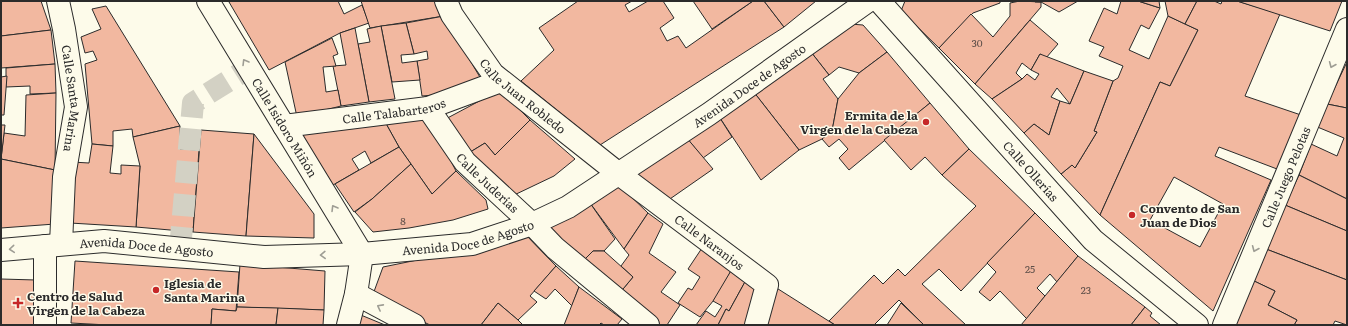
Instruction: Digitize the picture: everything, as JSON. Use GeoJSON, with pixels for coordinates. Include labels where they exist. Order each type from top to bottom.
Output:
{"type":"FeatureCollection","features":[{"type":"Feature","properties":{"kind":"street","name":"Calle Santa Marina"},"geometry":{"type":"LineString","coordinates":[[45,325],[53,245],[76,107],[64,29],[58,1]]}},
{"type":"Feature","properties":{"kind":"street","name":"Calle Isidoro Miñón"},"geometry":{"type":"LineString","coordinates":[[208,1],[362,254]]}},
{"type":"Feature","properties":{"kind":"street","name":"Calle Juan Robledo"},"geometry":{"type":"LineString","coordinates":[[446,1],[452,15],[492,74],[619,174]]}},
{"type":"Feature","properties":{"kind":"street","name":"Avenida Doce de Agosto"},"geometry":{"type":"LineString","coordinates":[[1,250],[104,241],[264,257],[362,254],[472,244],[532,224],[568,207],[709,114],[868,1]]}},
{"type":"Feature","properties":{"kind":"street","name":"Calle Ollerías"},"geometry":{"type":"LineString","coordinates":[[879,1],[1093,240],[1197,325]]}},
{"type":"Feature","properties":{"kind":"street","name":"Calle Juego Pelotas"},"geometry":{"type":"LineString","coordinates":[[1224,325],[1347,29]]}},
{"type":"Feature","properties":{"kind":"street","name":"Calle Talabarteros"},"geometry":{"type":"LineString","coordinates":[[284,126],[428,108],[501,81]]}},
{"type":"Feature","properties":{"kind":"street","name":"Calle Juderías"},"geometry":{"type":"LineString","coordinates":[[428,108],[465,162],[532,224],[554,248],[648,325]]}},
{"type":"Feature","properties":{"kind":"street","name":"Calle Naranjos"},"geometry":{"type":"LineString","coordinates":[[619,174],[767,285],[756,325]]}},
{"type":"Feature","properties":{"kind":"street"},"geometry":{"type":"LineString","coordinates":[[348,325],[356,294],[362,254]]}},
{"type":"Feature","properties":{"kind":"street"},"geometry":{"type":"LineString","coordinates":[[356,294],[414,325]]}},
{"type":"Feature","properties":{"kind":"building"},"geometry":{"type":"Polygon","coordinates":[[[1,1],[41,1],[51,30],[1,36],[1,1]]]}},
{"type":"Feature","properties":{"kind":"building"},"geometry":{"type":"Polygon","coordinates":[[[338,1],[344,14],[362,5],[369,23],[340,33],[269,70],[229,2],[338,1]]]}},
{"type":"Feature","properties":{"kind":"building"},"geometry":{"type":"Polygon","coordinates":[[[361,1],[438,1],[444,16],[370,28],[361,1]]]}},
{"type":"Feature","properties":{"kind":"building"},"geometry":{"type":"Polygon","coordinates":[[[578,1],[632,1],[625,5],[629,12],[648,1],[663,1],[674,18],[660,28],[667,41],[678,36],[686,48],[753,1],[764,1],[784,27],[600,145],[521,81],[554,50],[539,28],[578,1]]]}},
{"type":"Feature","properties":{"kind":"building"},"geometry":{"type":"Polygon","coordinates":[[[693,1],[753,1],[712,29],[693,1]]]}},
{"type":"Feature","properties":{"kind":"building"},"geometry":{"type":"Polygon","coordinates":[[[764,1],[816,1],[784,27],[764,1]]]}},
{"type":"Feature","properties":{"kind":"building"},"geometry":{"type":"Polygon","coordinates":[[[905,1],[1000,1],[1000,3],[973,13],[939,48],[901,11],[905,1]]]}},
{"type":"Feature","properties":{"kind":"building"},"geometry":{"type":"Polygon","coordinates":[[[1020,1],[1041,2],[1041,7],[975,84],[939,48],[971,14],[993,37],[1010,16],[1010,3],[1020,1]]]}},
{"type":"Feature","properties":{"kind":"building"},"geometry":{"type":"Polygon","coordinates":[[[1035,1],[1078,1],[1059,12],[1041,2],[1035,1]]]}},
{"type":"Feature","properties":{"kind":"building"},"geometry":{"type":"Polygon","coordinates":[[[1121,1],[1138,1],[1160,8],[1149,29],[1141,25],[1129,50],[1149,59],[1168,16],[1198,30],[1170,86],[1160,82],[1100,215],[1061,174],[1072,165],[1075,168],[1097,132],[1094,131],[1113,81],[1118,78],[1123,66],[1099,56],[1104,47],[1089,41],[1104,8],[1117,14],[1121,1]]]}},
{"type":"Feature","properties":{"kind":"building"},"geometry":{"type":"Polygon","coordinates":[[[1138,1],[1159,1],[1160,8],[1138,1]]]}},
{"type":"Feature","properties":{"kind":"building"},"geometry":{"type":"Polygon","coordinates":[[[1165,1],[1197,1],[1185,24],[1168,16],[1165,1]]]}},
{"type":"Feature","properties":{"kind":"building"},"geometry":{"type":"Polygon","coordinates":[[[1197,1],[1214,1],[1221,4],[1222,1],[1237,1],[1280,14],[1245,96],[1301,115],[1277,169],[1219,147],[1215,156],[1271,180],[1213,311],[1100,215],[1160,82],[1170,86],[1198,30],[1185,24],[1197,1]],[[1174,177],[1150,220],[1200,247],[1223,204],[1174,177]]]}},
{"type":"Feature","properties":{"kind":"building"},"geometry":{"type":"Polygon","coordinates":[[[1237,1],[1342,1],[1330,31],[1237,1]]]}},
{"type":"Feature","properties":{"kind":"building"},"geometry":{"type":"Polygon","coordinates":[[[106,6],[180,126],[133,137],[132,129],[113,131],[113,146],[92,144],[85,64],[97,60],[93,51],[85,53],[81,37],[101,29],[92,9],[106,6]]]}},
{"type":"Feature","properties":{"kind":"building"},"geometry":{"type":"Polygon","coordinates":[[[444,16],[481,79],[446,94],[422,96],[417,61],[428,59],[427,51],[414,54],[406,23],[444,16]]]}},
{"type":"Feature","properties":{"kind":"building"},"geometry":{"type":"Polygon","coordinates":[[[1030,20],[1058,44],[1046,58],[1040,54],[1031,70],[1022,63],[1016,73],[1022,79],[992,99],[975,84],[1030,20]]]}},
{"type":"Feature","properties":{"kind":"building"},"geometry":{"type":"Polygon","coordinates":[[[406,23],[414,54],[401,55],[402,63],[417,61],[420,80],[392,82],[381,26],[406,23]]]}},
{"type":"Feature","properties":{"kind":"building"},"geometry":{"type":"Polygon","coordinates":[[[850,24],[863,25],[887,52],[859,73],[839,67],[829,75],[811,52],[850,24]]]}},
{"type":"Feature","properties":{"kind":"building"},"geometry":{"type":"Polygon","coordinates":[[[381,26],[395,99],[369,102],[358,44],[370,42],[367,29],[381,26]]]}},
{"type":"Feature","properties":{"kind":"building"},"geometry":{"type":"Polygon","coordinates":[[[355,28],[369,102],[341,106],[333,66],[346,65],[340,33],[355,28]]]}},
{"type":"Feature","properties":{"kind":"building"},"geometry":{"type":"Polygon","coordinates":[[[51,30],[55,64],[1,68],[1,36],[51,30]]]}},
{"type":"Feature","properties":{"kind":"building"},"geometry":{"type":"Polygon","coordinates":[[[332,38],[338,54],[333,56],[336,66],[323,67],[326,92],[338,90],[341,106],[297,117],[285,62],[332,38]]]}},
{"type":"Feature","properties":{"kind":"building"},"geometry":{"type":"Polygon","coordinates":[[[811,52],[829,75],[823,79],[838,99],[832,131],[822,139],[799,150],[753,91],[811,52]]]}},
{"type":"Feature","properties":{"kind":"building"},"geometry":{"type":"Polygon","coordinates":[[[887,52],[930,103],[849,170],[839,158],[848,149],[839,139],[829,147],[822,139],[832,131],[838,99],[859,73],[887,52]]]}},
{"type":"Feature","properties":{"kind":"building"},"geometry":{"type":"Polygon","coordinates":[[[1040,54],[1084,71],[1070,104],[1057,88],[1051,97],[1060,101],[1049,135],[1034,124],[1024,133],[992,99],[1027,74],[1035,80],[1039,74],[1031,70],[1040,54]]]}},
{"type":"Feature","properties":{"kind":"building"},"geometry":{"type":"Polygon","coordinates":[[[55,64],[56,93],[30,94],[30,86],[6,87],[6,68],[55,64]]]}},
{"type":"Feature","properties":{"kind":"building"},"geometry":{"type":"Polygon","coordinates":[[[1346,64],[1347,108],[1327,104],[1346,64]]]}},
{"type":"Feature","properties":{"kind":"building"},"geometry":{"type":"Polygon","coordinates":[[[1084,71],[1113,81],[1094,131],[1097,132],[1075,168],[1072,165],[1061,174],[1024,133],[1034,124],[1049,135],[1060,101],[1070,104],[1084,71]]]}},
{"type":"Feature","properties":{"kind":"building"},"geometry":{"type":"Polygon","coordinates":[[[7,76],[4,115],[1,115],[1,77],[7,76]]]}},
{"type":"Feature","properties":{"kind":"building"},"geometry":{"type":"Polygon","coordinates":[[[500,90],[530,120],[495,155],[485,143],[467,154],[440,122],[500,90]]]}},
{"type":"Feature","properties":{"kind":"building"},"geometry":{"type":"Polygon","coordinates":[[[753,91],[799,150],[761,180],[718,115],[753,91]]]}},
{"type":"Feature","properties":{"kind":"building"},"geometry":{"type":"Polygon","coordinates":[[[56,93],[55,170],[1,159],[4,133],[25,136],[26,95],[56,93]]]}},
{"type":"Feature","properties":{"kind":"building","name":"Ermita de la Virgen de la Cabeza"},"geometry":{"type":"Polygon","coordinates":[[[930,103],[969,149],[942,175],[925,157],[911,170],[884,140],[930,103]]]}},
{"type":"Feature","properties":{"kind":"building"},"geometry":{"type":"Polygon","coordinates":[[[1327,104],[1347,108],[1347,199],[1299,175],[1311,144],[1337,156],[1344,138],[1315,126],[1327,104]]]}},
{"type":"Feature","properties":{"kind":"building"},"geometry":{"type":"Polygon","coordinates":[[[718,115],[732,137],[703,158],[686,137],[718,115]]]}},
{"type":"Feature","properties":{"kind":"building"},"geometry":{"type":"Polygon","coordinates":[[[428,116],[456,171],[432,194],[399,147],[384,120],[428,116]]]}},
{"type":"Feature","properties":{"kind":"building"},"geometry":{"type":"Polygon","coordinates":[[[384,120],[399,147],[371,163],[365,151],[352,159],[359,170],[333,185],[302,135],[307,128],[384,120]]]}},
{"type":"Feature","properties":{"kind":"building"},"geometry":{"type":"Polygon","coordinates":[[[530,120],[575,159],[554,176],[510,197],[467,154],[485,143],[495,155],[530,120]]]}},
{"type":"Feature","properties":{"kind":"building"},"geometry":{"type":"Polygon","coordinates":[[[1,125],[5,125],[1,159],[1,125]]]}},
{"type":"Feature","properties":{"kind":"building"},"geometry":{"type":"Polygon","coordinates":[[[180,126],[180,149],[199,150],[193,232],[136,227],[140,166],[133,137],[180,126]]]}},
{"type":"Feature","properties":{"kind":"building"},"geometry":{"type":"Polygon","coordinates":[[[201,130],[254,134],[246,236],[193,232],[201,130]]]}},
{"type":"Feature","properties":{"kind":"building"},"geometry":{"type":"Polygon","coordinates":[[[254,134],[314,214],[314,238],[246,236],[254,134]]]}},
{"type":"Feature","properties":{"kind":"building"},"geometry":{"type":"Polygon","coordinates":[[[686,137],[713,169],[667,201],[638,176],[640,170],[686,137]]]}},
{"type":"Feature","properties":{"kind":"building"},"geometry":{"type":"Polygon","coordinates":[[[92,144],[113,146],[110,173],[121,174],[121,165],[140,166],[136,227],[70,223],[72,162],[89,163],[92,144]]]}},
{"type":"Feature","properties":{"kind":"building"},"geometry":{"type":"Polygon","coordinates":[[[399,147],[411,164],[372,199],[354,212],[335,184],[399,147]]]}},
{"type":"Feature","properties":{"kind":"building"},"geometry":{"type":"Polygon","coordinates":[[[969,149],[1035,213],[961,291],[939,269],[922,284],[966,325],[924,325],[899,300],[874,325],[835,325],[829,321],[874,275],[883,284],[898,269],[905,276],[976,206],[942,175],[969,149]]]}},
{"type":"Feature","properties":{"kind":"building"},"geometry":{"type":"Polygon","coordinates":[[[1,159],[55,170],[55,224],[1,228],[1,159]]]}},
{"type":"Feature","properties":{"kind":"building"},"geometry":{"type":"Polygon","coordinates":[[[411,164],[432,194],[456,171],[486,200],[488,209],[453,220],[409,228],[373,232],[355,212],[411,164]]]}},
{"type":"Feature","properties":{"kind":"building"},"geometry":{"type":"Polygon","coordinates":[[[1299,175],[1347,199],[1347,231],[1285,205],[1299,175]]]}},
{"type":"Feature","properties":{"kind":"building"},"geometry":{"type":"Polygon","coordinates":[[[619,185],[648,213],[624,249],[590,203],[619,185]]]}},
{"type":"Feature","properties":{"kind":"building"},"geometry":{"type":"Polygon","coordinates":[[[590,203],[615,239],[604,251],[593,251],[579,265],[544,224],[590,203]]]}},
{"type":"Feature","properties":{"kind":"building"},"geometry":{"type":"Polygon","coordinates":[[[1285,205],[1347,231],[1347,280],[1266,249],[1285,205]]]}},
{"type":"Feature","properties":{"kind":"building"},"geometry":{"type":"Polygon","coordinates":[[[648,213],[663,224],[649,253],[676,272],[661,292],[680,305],[667,325],[654,325],[618,295],[633,277],[621,266],[629,255],[624,249],[648,213]]]}},
{"type":"Feature","properties":{"kind":"building"},"geometry":{"type":"Polygon","coordinates":[[[1035,213],[1078,256],[1057,282],[1050,274],[1037,288],[1045,296],[1027,319],[1000,291],[990,301],[979,292],[996,272],[987,263],[1035,213]]]}},
{"type":"Feature","properties":{"kind":"building"},"geometry":{"type":"Polygon","coordinates":[[[524,233],[556,266],[530,296],[537,302],[518,320],[498,303],[481,325],[430,325],[372,297],[383,267],[481,247],[524,233]]]}},
{"type":"Feature","properties":{"kind":"building"},"geometry":{"type":"Polygon","coordinates":[[[704,245],[732,269],[718,295],[700,317],[678,303],[688,288],[692,290],[700,277],[688,269],[704,245]]]}},
{"type":"Feature","properties":{"kind":"building"},"geometry":{"type":"Polygon","coordinates":[[[1266,249],[1347,280],[1347,325],[1335,321],[1333,325],[1294,325],[1297,320],[1268,305],[1275,291],[1252,280],[1266,249]]]}},
{"type":"Feature","properties":{"kind":"building"},"geometry":{"type":"Polygon","coordinates":[[[593,251],[604,251],[633,277],[618,295],[579,265],[593,251]]]}},
{"type":"Feature","properties":{"kind":"building"},"geometry":{"type":"Polygon","coordinates":[[[1078,256],[1145,307],[1131,325],[1021,325],[1078,256]]]}},
{"type":"Feature","properties":{"kind":"building","name":"Iglesia de Santa Marina"},"geometry":{"type":"Polygon","coordinates":[[[75,261],[239,272],[236,311],[212,309],[211,325],[108,325],[71,323],[75,261]]]}},
{"type":"Feature","properties":{"kind":"building"},"geometry":{"type":"Polygon","coordinates":[[[240,264],[325,271],[324,310],[237,307],[240,264]]]}},
{"type":"Feature","properties":{"kind":"building"},"geometry":{"type":"Polygon","coordinates":[[[556,266],[579,287],[572,306],[555,289],[546,299],[534,291],[556,266]]]}},
{"type":"Feature","properties":{"kind":"building"},"geometry":{"type":"Polygon","coordinates":[[[732,269],[746,280],[729,311],[726,309],[718,325],[696,325],[706,311],[715,317],[722,306],[713,301],[732,269]]]}},
{"type":"Feature","properties":{"kind":"building","name":"Centro de Salud Virgen de la Cabeza"},"geometry":{"type":"Polygon","coordinates":[[[1,279],[36,280],[35,325],[1,325],[1,279]]]}},
{"type":"Feature","properties":{"kind":"building"},"geometry":{"type":"Polygon","coordinates":[[[746,280],[756,285],[751,325],[718,325],[726,309],[729,311],[746,280]]]}},
{"type":"Feature","properties":{"kind":"building"},"geometry":{"type":"Polygon","coordinates":[[[1252,280],[1275,291],[1268,305],[1297,320],[1294,325],[1230,325],[1252,280]]]}},
{"type":"Feature","properties":{"kind":"building"},"geometry":{"type":"Polygon","coordinates":[[[579,287],[622,319],[617,325],[604,325],[601,323],[599,325],[564,325],[579,287]]]}},
{"type":"Feature","properties":{"kind":"building"},"geometry":{"type":"Polygon","coordinates":[[[775,287],[835,325],[761,325],[775,287]]]}},
{"type":"Feature","properties":{"kind":"building"},"geometry":{"type":"Polygon","coordinates":[[[498,303],[518,320],[523,325],[481,325],[498,303]]]}},
{"type":"Feature","properties":{"kind":"building"},"geometry":{"type":"Polygon","coordinates":[[[901,303],[924,325],[887,325],[901,303]]]}},
{"type":"Feature","properties":{"kind":"building"},"geometry":{"type":"Polygon","coordinates":[[[237,307],[278,308],[276,325],[211,325],[212,309],[236,311],[237,307]]]}},
{"type":"Feature","properties":{"kind":"building"},"geometry":{"type":"Polygon","coordinates":[[[1145,307],[1152,313],[1150,316],[1161,325],[1131,325],[1145,307]]]}},
{"type":"Feature","properties":{"kind":"building"},"geometry":{"type":"Polygon","coordinates":[[[278,308],[324,310],[323,325],[276,325],[278,308]]]}},
{"type":"Feature","properties":{"kind":"building"},"geometry":{"type":"Polygon","coordinates":[[[356,313],[385,325],[353,325],[356,313]]]}},
{"type":"Feature","properties":{"kind":"tunnel"},"geometry":{"type":"LineString","coordinates":[[180,249],[193,103],[249,68]]}},
{"type":"Feature","properties":{"kind":"place","name":"Ermita de la Virgen de la Cabeza"},"geometry":{"type":"Point","coordinates":[926,122]}},
{"type":"Feature","properties":{"kind":"place","name":"Convento de San Juan de Dios"},"geometry":{"type":"Point","coordinates":[1132,215]}},
{"type":"Feature","properties":{"kind":"place","name":"Iglesia de Santa Marina"},"geometry":{"type":"Point","coordinates":[156,290]}},
{"type":"Feature","properties":{"kind":"place","name":"Centro de Salud Virgen de la Cabeza"},"geometry":{"type":"Point","coordinates":[18,303]}}]}
